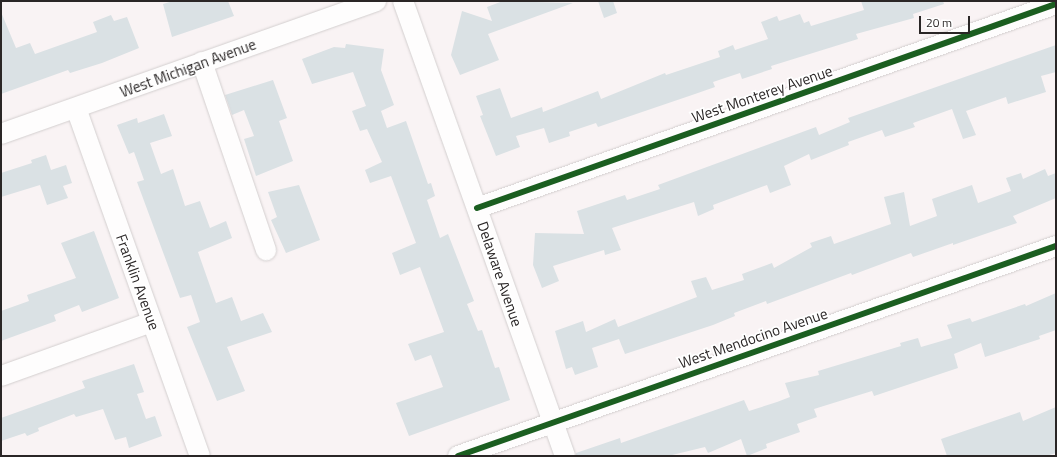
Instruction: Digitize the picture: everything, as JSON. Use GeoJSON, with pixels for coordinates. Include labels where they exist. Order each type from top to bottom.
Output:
{"type":"FeatureCollection","features":[{"type":"Feature","properties":{"kind":"street","name":"West Michigan Avenue"},"geometry":{"type":"LineString","coordinates":[[1,134],[376,1]]}},
{"type":"Feature","properties":{"kind":"street","name":"Delaware Avenue"},"geometry":{"type":"LineString","coordinates":[[403,1],[565,456]]}},
{"type":"Feature","properties":{"kind":"street","name":"West Monterey Avenue"},"geometry":{"type":"LineString","coordinates":[[477,208],[1056,4]]}},
{"type":"Feature","properties":{"kind":"street"},"geometry":{"type":"LineString","coordinates":[[202,62],[266,250]]}},
{"type":"Feature","properties":{"kind":"street","name":"Franklin Avenue"},"geometry":{"type":"LineString","coordinates":[[76,108],[200,456]]}},
{"type":"Feature","properties":{"kind":"street","name":"West Mendocino Avenue"},"geometry":{"type":"LineString","coordinates":[[458,456],[1056,246]]}},
{"type":"Feature","properties":{"kind":"street"},"geometry":{"type":"LineString","coordinates":[[1,376],[152,322]]}},
{"type":"Feature","properties":{"kind":"building"},"geometry":{"type":"Polygon","coordinates":[[[173,1],[228,1],[234,16],[172,37],[163,4],[173,1]]]}},
{"type":"Feature","properties":{"kind":"building"},"geometry":{"type":"Polygon","coordinates":[[[503,1],[573,3],[488,34],[499,60],[460,75],[451,55],[462,11],[492,21],[487,7],[503,1]]]}},
{"type":"Feature","properties":{"kind":"building"},"geometry":{"type":"Polygon","coordinates":[[[598,1],[613,1],[617,13],[604,18],[598,1]]]}},
{"type":"Feature","properties":{"kind":"building"},"geometry":{"type":"Polygon","coordinates":[[[861,1],[943,1],[944,4],[913,14],[914,18],[856,34],[858,39],[771,66],[772,69],[742,79],[740,73],[713,82],[715,87],[598,127],[596,123],[569,132],[570,136],[549,143],[544,128],[516,136],[520,147],[496,156],[480,116],[483,115],[476,96],[500,88],[511,118],[542,107],[543,112],[598,91],[601,99],[665,73],[666,75],[720,57],[718,51],[733,45],[735,50],[768,39],[761,22],[777,16],[779,21],[800,14],[804,23],[809,21],[811,26],[864,10],[861,1]]]}},
{"type":"Feature","properties":{"kind":"building"},"geometry":{"type":"Polygon","coordinates":[[[1,12],[16,48],[30,43],[35,54],[97,32],[93,22],[111,15],[114,21],[127,17],[139,48],[102,63],[70,73],[68,70],[1,94],[1,12]]]}},
{"type":"Feature","properties":{"kind":"building"},"geometry":{"type":"Polygon","coordinates":[[[346,44],[384,49],[381,70],[394,105],[381,111],[387,128],[406,121],[428,184],[431,183],[435,196],[427,200],[440,238],[448,234],[474,301],[467,304],[478,331],[482,330],[495,368],[499,367],[510,400],[409,436],[396,403],[443,387],[431,355],[415,361],[408,344],[444,332],[420,267],[400,275],[392,253],[416,243],[391,176],[370,183],[365,170],[382,162],[367,129],[360,131],[352,111],[366,106],[353,72],[312,84],[302,59],[334,47],[345,48],[346,44]]]}},
{"type":"Feature","properties":{"kind":"building"},"geometry":{"type":"Polygon","coordinates":[[[1056,45],[1056,72],[1041,76],[1046,92],[1008,104],[1006,97],[966,111],[976,135],[963,139],[952,109],[913,123],[915,127],[885,137],[882,130],[848,142],[849,145],[811,160],[809,154],[784,166],[791,185],[770,193],[767,185],[713,205],[714,209],[698,216],[694,202],[612,228],[621,250],[605,255],[604,250],[553,266],[559,281],[542,288],[533,265],[535,233],[584,234],[577,211],[625,195],[627,200],[660,189],[658,185],[816,127],[819,135],[850,122],[848,118],[1056,45]]]}},
{"type":"Feature","properties":{"kind":"building"},"geometry":{"type":"Polygon","coordinates":[[[273,80],[287,118],[279,121],[293,161],[256,176],[244,139],[254,136],[244,110],[232,115],[225,95],[273,80]]]}},
{"type":"Feature","properties":{"kind":"building"},"geometry":{"type":"Polygon","coordinates":[[[164,114],[172,136],[150,143],[161,174],[173,169],[185,206],[200,201],[210,228],[226,221],[232,238],[198,252],[216,303],[232,297],[241,321],[263,313],[272,332],[227,347],[245,391],[217,401],[187,327],[200,322],[191,295],[180,298],[137,182],[144,180],[134,152],[129,154],[117,125],[137,118],[138,123],[164,114]]]}},
{"type":"Feature","properties":{"kind":"building"},"geometry":{"type":"Polygon","coordinates":[[[46,155],[51,170],[66,165],[72,183],[63,186],[68,198],[47,205],[40,185],[1,197],[1,173],[32,163],[31,160],[46,155]]]}},
{"type":"Feature","properties":{"kind":"building"},"geometry":{"type":"Polygon","coordinates":[[[1045,169],[1048,176],[1056,173],[1056,198],[1013,216],[1017,223],[913,257],[911,253],[767,304],[766,301],[734,313],[735,316],[713,325],[625,354],[619,339],[592,348],[598,367],[575,375],[572,367],[566,369],[555,331],[583,321],[586,332],[615,319],[618,327],[697,297],[691,281],[706,277],[712,290],[744,280],[742,274],[772,263],[774,268],[812,247],[810,243],[831,236],[834,244],[891,224],[884,197],[904,192],[910,226],[937,216],[932,199],[972,185],[978,203],[1011,191],[1006,178],[1021,173],[1023,179],[1045,169]]]}},
{"type":"Feature","properties":{"kind":"building"},"geometry":{"type":"Polygon","coordinates":[[[299,185],[320,240],[286,253],[271,220],[277,217],[268,192],[299,185]]]}},
{"type":"Feature","properties":{"kind":"building"},"geometry":{"type":"Polygon","coordinates":[[[94,231],[119,298],[82,312],[79,305],[54,315],[56,321],[1,341],[1,311],[29,301],[27,295],[76,278],[61,243],[94,231]]]}},
{"type":"Feature","properties":{"kind":"building"},"geometry":{"type":"Polygon","coordinates":[[[1056,293],[1056,330],[1039,336],[1040,339],[985,357],[981,343],[954,354],[958,368],[874,396],[872,391],[814,409],[817,417],[797,424],[800,432],[766,444],[767,448],[747,456],[741,439],[708,453],[705,447],[668,456],[576,456],[576,453],[620,438],[621,443],[744,400],[749,411],[777,402],[790,397],[785,383],[819,375],[818,371],[901,346],[900,343],[918,338],[921,347],[952,338],[947,325],[970,318],[972,322],[1025,304],[1026,306],[1056,293]]]}},
{"type":"Feature","properties":{"kind":"building"},"geometry":{"type":"Polygon","coordinates":[[[134,364],[144,392],[137,394],[146,419],[155,416],[162,436],[129,448],[126,437],[115,440],[103,409],[76,417],[74,414],[38,428],[39,431],[27,436],[25,433],[1,441],[1,418],[85,388],[82,381],[134,364]]]}},
{"type":"Feature","properties":{"kind":"building"},"geometry":{"type":"Polygon","coordinates":[[[1056,407],[1056,453],[1046,456],[947,456],[941,439],[1020,412],[1023,421],[1056,407]]]}},
{"type":"Feature","properties":{"kind":"cycle path"},"geometry":{"type":"LineString","coordinates":[[477,208],[1056,4]]}},
{"type":"Feature","properties":{"kind":"cycle path"},"geometry":{"type":"LineString","coordinates":[[458,456],[1056,246]]}}]}
